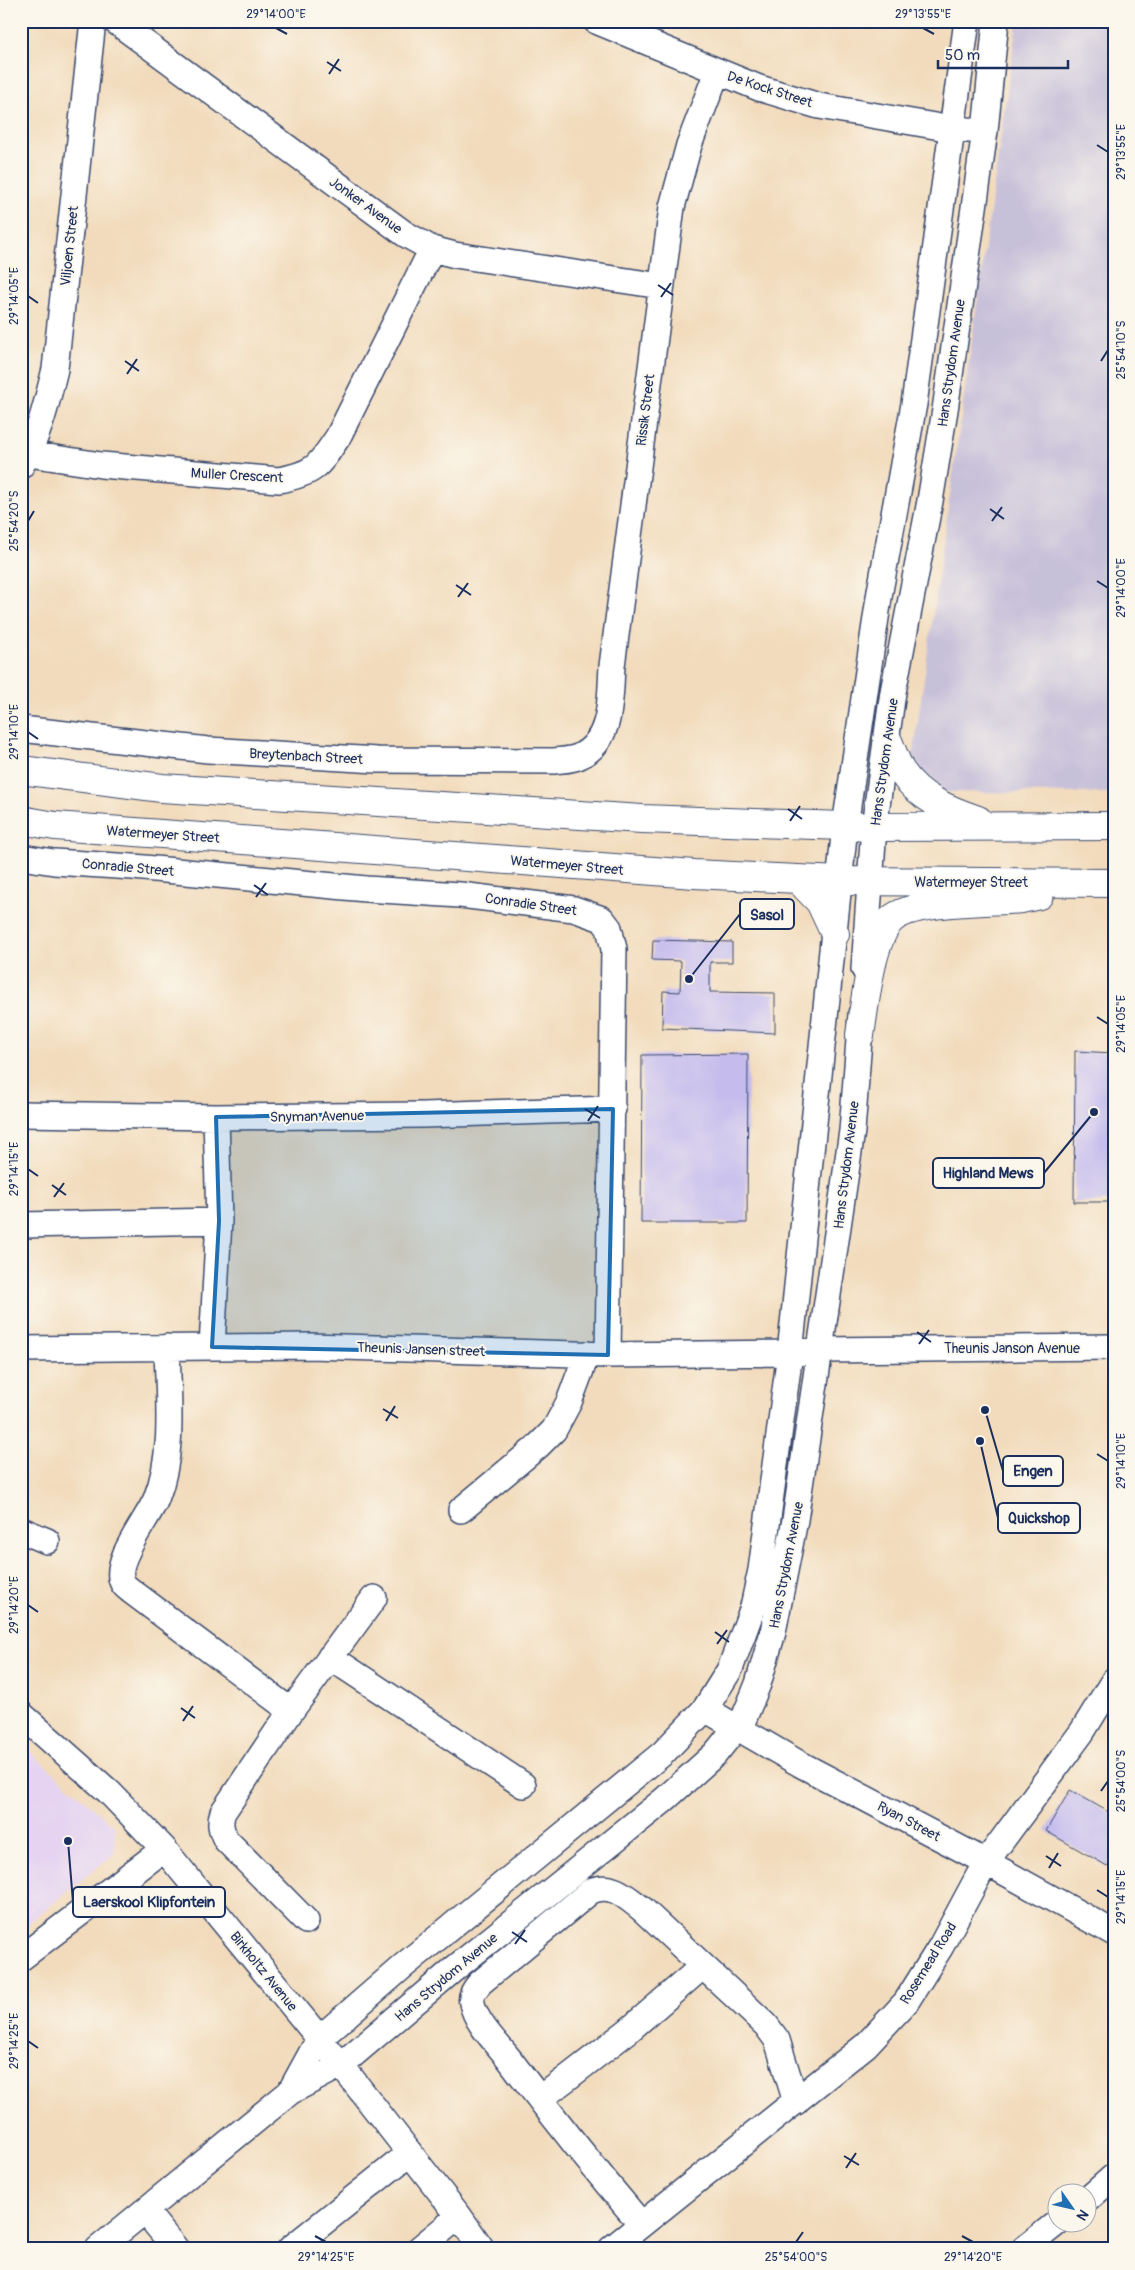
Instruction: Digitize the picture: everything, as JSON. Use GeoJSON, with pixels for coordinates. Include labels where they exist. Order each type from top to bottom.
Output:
{"type":"FeatureCollection","features":[{"type":"Feature","properties":{"kind":"main road"},"geometry":{"type":"LineString","coordinates":[[887,738],[900,770],[934,803],[950,811],[995,826]]}},
{"type":"Feature","properties":{"kind":"main road"},"geometry":{"type":"LineString","coordinates":[[21,770],[162,788],[642,819],[874,827],[1114,826]]}},
{"type":"Feature","properties":{"kind":"main road","name":"Watermeyer Street"},"geometry":{"type":"LineString","coordinates":[[21,820],[54,826],[646,871],[840,881],[1106,882]]}},
{"type":"Feature","properties":{"kind":"main road"},"geometry":{"type":"LineString","coordinates":[[798,879],[820,902],[835,934]]}},
{"type":"Feature","properties":{"kind":"main road"},"geometry":{"type":"LineString","coordinates":[[860,1035],[877,944],[890,920],[898,914],[912,908],[927,906],[1021,899],[1106,882]]}},
{"type":"Feature","properties":{"kind":"street","name":"Viljoen Street"},"geometry":{"type":"LineString","coordinates":[[25,460],[45,411],[55,369],[93,21]]}},
{"type":"Feature","properties":{"kind":"street","name":"Jonker Avenue"},"geometry":{"type":"LineString","coordinates":[[115,21],[405,234],[432,249],[456,255],[661,286]]}},
{"type":"Feature","properties":{"kind":"street","name":"De Kock Street"},"geometry":{"type":"LineString","coordinates":[[596,21],[717,72],[759,88],[819,106],[952,129],[985,131]]}},
{"type":"Feature","properties":{"kind":"street","name":"Hans Strydom Avenue"},"geometry":{"type":"LineString","coordinates":[[290,2092],[320,2039],[663,1753],[705,1709],[730,1669],[753,1607],[761,1570],[790,1353],[845,826],[880,591],[914,404],[967,21]]}},
{"type":"Feature","properties":{"kind":"street","name":"Hans Strydom Avenue"},"geometry":{"type":"LineString","coordinates":[[98,2249],[290,2092],[342,2065],[454,1969],[664,1800],[715,1754],[737,1729],[744,1718],[758,1684],[780,1605],[796,1520],[821,1350],[852,1131],[874,827],[895,683],[932,492],[985,131],[996,21]]}},
{"type":"Feature","properties":{"kind":"street","name":"Rissik Street"},"geometry":{"type":"LineString","coordinates":[[591,750],[601,737],[610,704],[612,666],[672,207],[689,145],[717,72]]}},
{"type":"Feature","properties":{"kind":"street","name":"Muller Crescent"},"geometry":{"type":"LineString","coordinates":[[25,460],[279,480],[303,476],[324,458],[338,437],[432,249]]}},
{"type":"Feature","properties":{"kind":"street","name":"Breytenbach Street"},"geometry":{"type":"LineString","coordinates":[[21,729],[208,750],[377,760],[554,761],[578,757],[591,750]]}},
{"type":"Feature","properties":{"kind":"street","name":"Conradie Street"},"geometry":{"type":"LineString","coordinates":[[21,857],[54,862],[133,867],[366,889],[460,895],[574,908],[602,919],[609,928],[614,949],[613,1109],[598,1354],[554,1430],[538,1446],[461,1510]]}},
{"type":"Feature","properties":{"kind":"street","name":"Snyman Avenue"},"geometry":{"type":"LineString","coordinates":[[21,1114],[216,1117],[423,1115],[613,1109]]}},
{"type":"Feature","properties":{"kind":"street"},"geometry":{"type":"LineString","coordinates":[[212,1347],[219,1221],[216,1117]]}},
{"type":"Feature","properties":{"kind":"street"},"geometry":{"type":"LineString","coordinates":[[21,1225],[219,1221]]}},
{"type":"Feature","properties":{"kind":"street","name":"Theunis Jansen street"},"geometry":{"type":"LineString","coordinates":[[21,1349],[310,1346],[598,1354],[790,1353],[821,1350]]}},
{"type":"Feature","properties":{"kind":"street"},"geometry":{"type":"LineString","coordinates":[[167,1347],[170,1431],[162,1484],[152,1508],[124,1555],[120,1570],[122,1582],[291,1711]]}},
{"type":"Feature","properties":{"kind":"street","name":"Theunis Janson Avenue"},"geometry":{"type":"LineString","coordinates":[[821,1350],[1114,1347]]}},
{"type":"Feature","properties":{"kind":"street"},"geometry":{"type":"LineString","coordinates":[[21,1530],[47,1541]]}},
{"type":"Feature","properties":{"kind":"street"},"geometry":{"type":"LineString","coordinates":[[306,1921],[226,1840],[221,1829],[220,1819],[291,1711],[374,1598]]}},
{"type":"Feature","properties":{"kind":"street"},"geometry":{"type":"LineString","coordinates":[[330,1656],[523,1784]]}},
{"type":"Feature","properties":{"kind":"street","name":"Rosemead Road"},"geometry":{"type":"LineString","coordinates":[[611,2249],[866,2045],[906,2002],[941,1946],[986,1862],[1082,1732],[1114,1680]]}},
{"type":"Feature","properties":{"kind":"street","name":"Ryan Street"},"geometry":{"type":"LineString","coordinates":[[705,1709],[737,1729],[986,1862],[1114,1934]]}},
{"type":"Feature","properties":{"kind":"street","name":"Birkholtz Avenue"},"geometry":{"type":"LineString","coordinates":[[21,1714],[109,1792],[164,1849],[342,2065],[459,2216],[482,2249]]}},
{"type":"Feature","properties":{"kind":"street"},"geometry":{"type":"LineString","coordinates":[[21,1958],[164,1849]]}},
{"type":"Feature","properties":{"kind":"street"},"geometry":{"type":"LineString","coordinates":[[641,2224],[577,2148],[479,2020],[472,2003],[472,1993],[480,1983],[591,1891],[600,1887],[612,1888],[642,1910],[766,2025],[777,2040],[796,2102]]}},
{"type":"Feature","properties":{"kind":"street"},"geometry":{"type":"LineString","coordinates":[[540,2099],[628,2031],[703,1966]]}},
{"type":"Feature","properties":{"kind":"street"},"geometry":{"type":"LineString","coordinates":[[289,2001],[314,2016],[324,2017],[349,2013]]}},
{"type":"Feature","properties":{"kind":"street"},"geometry":{"type":"LineString","coordinates":[[290,2249],[410,2153]]}},
{"type":"Feature","properties":{"kind":"street"},"geometry":{"type":"LineString","coordinates":[[1098,2190],[1114,2176]]}},
{"type":"Feature","properties":{"kind":"street"},"geometry":{"type":"LineString","coordinates":[[145,2211],[176,2249]]}},
{"type":"Feature","properties":{"kind":"street"},"geometry":{"type":"LineString","coordinates":[[419,2249],[459,2216]]}},
{"type":"Feature","properties":{"kind":"street"},"geometry":{"type":"LineString","coordinates":[[1024,2249],[1048,2230]]}},
{"type":"Feature","properties":{"kind":"highlighted area"},"geometry":{"type":"Polygon","coordinates":[[[613,1109],[608,1355],[212,1347],[219,1221],[216,1117],[613,1109]]]}},
{"type":"Feature","properties":{"kind":"shaded area"},"geometry":{"type":"Polygon","coordinates":[[[1017,21],[1114,21],[1114,793],[908,792],[1017,21]]]}},
{"type":"Feature","properties":{"kind":"shaded area"},"geometry":{"type":"Polygon","coordinates":[[[21,1744],[115,1827],[114,1854],[21,1929],[21,1744]]]}},
{"type":"Feature","properties":{"kind":"building"},"geometry":{"type":"Polygon","coordinates":[[[653,940],[732,942],[732,962],[710,962],[710,992],[775,993],[775,1033],[662,1028],[663,991],[680,992],[681,961],[652,960],[653,940]]]}},
{"type":"Feature","properties":{"kind":"building"},"geometry":{"type":"Polygon","coordinates":[[[1075,1051],[1114,1053],[1114,1202],[1074,1202],[1075,1051]]]}},
{"type":"Feature","properties":{"kind":"building"},"geometry":{"type":"Polygon","coordinates":[[[748,1054],[747,1223],[641,1223],[642,1055],[748,1054]]]}},
{"type":"Feature","properties":{"kind":"building"},"geometry":{"type":"Polygon","coordinates":[[[1070,1790],[1114,1815],[1114,1870],[1046,1831],[1070,1790]]]}},
{"type":"Feature","properties":{"kind":"place","name":"Sasol"},"geometry":{"type":"Point","coordinates":[689,979]}},
{"type":"Feature","properties":{"kind":"place","name":"Highland Mews"},"geometry":{"type":"Point","coordinates":[1094,1112]}},
{"type":"Feature","properties":{"kind":"place","name":"Engen"},"geometry":{"type":"Point","coordinates":[985,1410]}},
{"type":"Feature","properties":{"kind":"place","name":"Quickshop"},"geometry":{"type":"Point","coordinates":[980,1441]}},
{"type":"Feature","properties":{"kind":"place","name":"Laerskool Klipfontein"},"geometry":{"type":"Point","coordinates":[68,1841]}}]}
